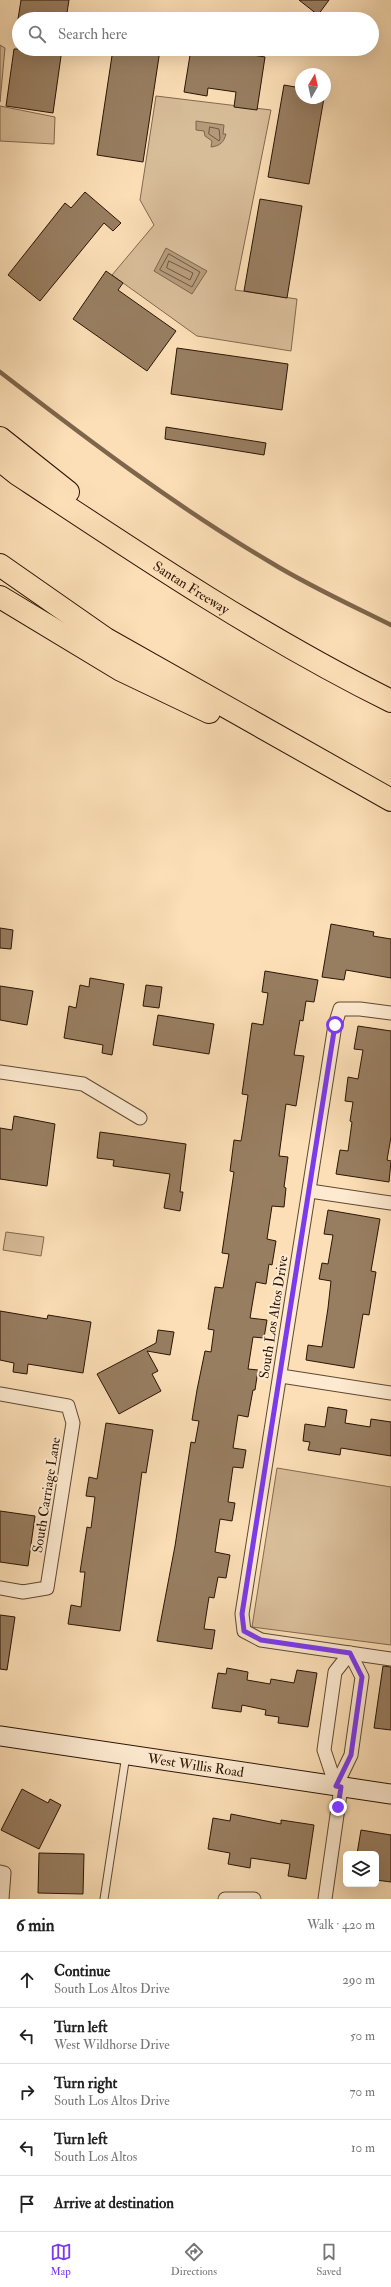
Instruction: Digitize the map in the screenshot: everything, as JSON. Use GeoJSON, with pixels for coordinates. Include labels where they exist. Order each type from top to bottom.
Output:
{"type":"FeatureCollection","features":[{"type":"Feature","properties":{"kind":"highway"},"geometry":{"type":"LineString","coordinates":[[0,438],[180,582]]}},
{"type":"Feature","properties":{"kind":"highway","name":"Santan Freeway"},"geometry":{"type":"LineString","coordinates":[[0,460],[16,473],[180,582],[339,675],[391,702]]}},
{"type":"Feature","properties":{"kind":"highway"},"geometry":{"type":"LineString","coordinates":[[0,565],[106,639],[391,800]]}},
{"type":"Feature","properties":{"kind":"highway"},"geometry":{"type":"LineString","coordinates":[[0,597],[121,670],[391,800]]}},
{"type":"Feature","properties":{"kind":"street","name":"South Los Altos Drive"},"geometry":{"type":"LineString","coordinates":[[350,1653],[261,1640],[244,1631],[242,1614],[335,1025],[340,1009],[360,1009],[391,1014]]}},
{"type":"Feature","properties":{"kind":"street"},"geometry":{"type":"LineString","coordinates":[[0,1072],[83,1084],[140,1118]]}},
{"type":"Feature","properties":{"kind":"street"},"geometry":{"type":"LineString","coordinates":[[310,1191],[391,1203]]}},
{"type":"Feature","properties":{"kind":"street"},"geometry":{"type":"LineString","coordinates":[[280,1376],[391,1393]]}},
{"type":"Feature","properties":{"kind":"street","name":"South Carriage Lane"},"geometry":{"type":"LineString","coordinates":[[0,1394],[68,1406],[73,1423],[47,1588],[23,1592],[0,1588]]}},
{"type":"Feature","properties":{"kind":"street"},"geometry":{"type":"LineString","coordinates":[[350,1653],[391,1659]]}},
{"type":"Feature","properties":{"kind":"street"},"geometry":{"type":"LineString","coordinates":[[339,1787],[324,1750],[335,1672],[350,1653]]}},
{"type":"Feature","properties":{"kind":"street"},"geometry":{"type":"LineString","coordinates":[[325,1899],[339,1787],[351,1755],[362,1677],[350,1653]]}},
{"type":"Feature","properties":{"kind":"street","name":"West Willis Road"},"geometry":{"type":"LineString","coordinates":[[0,1736],[391,1794]]}},
{"type":"Feature","properties":{"kind":"street"},"geometry":{"type":"LineString","coordinates":[[2,1873],[2,1899]]}},
{"type":"Feature","properties":{"kind":"street"},"geometry":{"type":"LineString","coordinates":[[226,1899],[254,1899]]}},
{"type":"Feature","properties":{"kind":"lane"},"geometry":{"type":"LineString","coordinates":[[104,1899],[126,1755]]}},
{"type":"Feature","properties":{"kind":"shaded area"},"geometry":{"type":"Polygon","coordinates":[[[0,45],[5,48],[0,102],[0,45]]]}},
{"type":"Feature","properties":{"kind":"shaded area"},"geometry":{"type":"Polygon","coordinates":[[[156,96],[271,110],[235,290],[297,299],[291,351],[197,336],[112,275],[154,225],[140,200],[156,96]]]}},
{"type":"Feature","properties":{"kind":"shaded area"},"geometry":{"type":"Polygon","coordinates":[[[0,106],[55,117],[54,144],[0,141],[0,106]]]}},
{"type":"Feature","properties":{"kind":"shaded area"},"geometry":{"type":"Polygon","coordinates":[[[6,1232],[44,1237],[41,1256],[3,1250],[6,1232]]]}},
{"type":"Feature","properties":{"kind":"shaded area"},"geometry":{"type":"Polygon","coordinates":[[[277,1468],[391,1487],[391,1645],[252,1627],[277,1468]]]}},
{"type":"Feature","properties":{"kind":"water"},"geometry":{"type":"Polygon","coordinates":[[[196,121],[224,125],[223,134],[226,134],[223,141],[217,146],[211,147],[212,141],[205,136],[204,131],[196,130],[196,121]]]}},
{"type":"Feature","properties":{"kind":"water"},"geometry":{"type":"Polygon","coordinates":[[[166,248],[207,271],[192,294],[154,271],[166,248]]]}},
{"type":"Feature","properties":{"kind":"building"},"geometry":{"type":"Polygon","coordinates":[[[21,0],[69,0],[67,12],[19,12],[21,0]]]}},
{"type":"Feature","properties":{"kind":"building"},"geometry":{"type":"Polygon","coordinates":[[[299,0],[329,0],[320,12],[314,12],[299,0]]]}},
{"type":"Feature","properties":{"kind":"building"},"geometry":{"type":"Polygon","coordinates":[[[13,56],[61,56],[53,113],[6,106],[13,56]]]}},
{"type":"Feature","properties":{"kind":"building"},"geometry":{"type":"Polygon","coordinates":[[[112,56],[159,56],[143,162],[97,155],[112,56]]]}},
{"type":"Feature","properties":{"kind":"building"},"geometry":{"type":"Polygon","coordinates":[[[190,56],[265,57],[257,110],[234,107],[236,92],[208,88],[207,96],[184,92],[190,56]]]}},
{"type":"Feature","properties":{"kind":"building"},"geometry":{"type":"Polygon","coordinates":[[[284,85],[295,87],[295,104],[323,104],[309,184],[268,177],[284,85]]]}},
{"type":"Feature","properties":{"kind":"building"},"geometry":{"type":"Polygon","coordinates":[[[85,192],[121,223],[113,231],[104,223],[40,301],[8,275],[65,203],[71,208],[85,192]]]}},
{"type":"Feature","properties":{"kind":"building"},"geometry":{"type":"Polygon","coordinates":[[[260,199],[302,206],[287,298],[244,291],[260,199]]]}},
{"type":"Feature","properties":{"kind":"building"},"geometry":{"type":"Polygon","coordinates":[[[106,271],[123,283],[118,290],[176,331],[147,371],[73,319],[106,271]]]}},
{"type":"Feature","properties":{"kind":"building"},"geometry":{"type":"Polygon","coordinates":[[[177,348],[288,364],[282,410],[171,394],[177,348]]]}},
{"type":"Feature","properties":{"kind":"building"},"geometry":{"type":"Polygon","coordinates":[[[166,427],[266,443],[264,455],[165,439],[166,427]]]}},
{"type":"Feature","properties":{"kind":"building"},"geometry":{"type":"Polygon","coordinates":[[[331,924],[374,932],[373,936],[391,939],[391,978],[346,970],[344,980],[322,977],[331,924]]]}},
{"type":"Feature","properties":{"kind":"building"},"geometry":{"type":"Polygon","coordinates":[[[0,928],[13,930],[11,949],[0,948],[0,928]]]}},
{"type":"Feature","properties":{"kind":"building"},"geometry":{"type":"Polygon","coordinates":[[[265,971],[318,980],[314,1002],[306,1001],[303,1021],[300,1020],[294,1055],[304,1056],[296,1106],[286,1104],[279,1156],[288,1157],[284,1187],[286,1188],[284,1207],[272,1206],[267,1239],[276,1241],[272,1265],[269,1264],[266,1284],[256,1282],[250,1318],[267,1320],[264,1338],[253,1337],[248,1369],[258,1370],[255,1390],[253,1390],[248,1417],[238,1415],[233,1448],[246,1450],[243,1468],[233,1467],[228,1502],[235,1503],[232,1521],[220,1519],[215,1552],[230,1555],[226,1578],[218,1577],[214,1598],[209,1597],[204,1629],[215,1630],[212,1649],[157,1641],[175,1546],[191,1442],[195,1443],[199,1421],[192,1420],[197,1390],[205,1351],[211,1352],[214,1330],[208,1329],[215,1287],[223,1288],[229,1254],[222,1253],[234,1172],[230,1171],[234,1140],[241,1141],[243,1129],[248,1095],[242,1094],[252,1023],[263,1025],[268,993],[262,992],[265,971]]]}},
{"type":"Feature","properties":{"kind":"building"},"geometry":{"type":"Polygon","coordinates":[[[90,978],[124,984],[112,1055],[102,1053],[103,1045],[64,1038],[69,1006],[76,1008],[80,985],[89,987],[90,978]]]}},
{"type":"Feature","properties":{"kind":"building"},"geometry":{"type":"Polygon","coordinates":[[[146,985],[162,987],[159,1008],[143,1006],[146,985]]]}},
{"type":"Feature","properties":{"kind":"building"},"geometry":{"type":"Polygon","coordinates":[[[0,986],[33,991],[27,1025],[0,1020],[0,986]]]}},
{"type":"Feature","properties":{"kind":"building"},"geometry":{"type":"Polygon","coordinates":[[[158,1015],[214,1024],[209,1054],[153,1045],[158,1015]]]}},
{"type":"Feature","properties":{"kind":"building"},"geometry":{"type":"Polygon","coordinates":[[[358,1026],[391,1031],[391,1137],[387,1160],[391,1161],[389,1182],[336,1174],[340,1150],[348,1151],[353,1102],[345,1101],[348,1077],[358,1079],[363,1050],[354,1049],[358,1026]]]}},
{"type":"Feature","properties":{"kind":"building"},"geometry":{"type":"Polygon","coordinates":[[[14,1116],[55,1124],[47,1186],[0,1179],[0,1128],[12,1130],[14,1116]]]}},
{"type":"Feature","properties":{"kind":"building"},"geometry":{"type":"Polygon","coordinates":[[[100,1132],[186,1144],[180,1192],[183,1192],[180,1211],[164,1208],[170,1174],[113,1166],[114,1160],[97,1158],[100,1132]]]}},
{"type":"Feature","properties":{"kind":"building"},"geometry":{"type":"Polygon","coordinates":[[[328,1210],[380,1219],[371,1271],[376,1272],[369,1315],[363,1314],[354,1368],[306,1360],[308,1345],[322,1347],[328,1308],[331,1281],[319,1279],[322,1263],[328,1264],[333,1235],[324,1234],[328,1210]]]}},
{"type":"Feature","properties":{"kind":"building"},"geometry":{"type":"Polygon","coordinates":[[[0,1311],[47,1319],[48,1315],[91,1322],[83,1373],[28,1364],[27,1374],[13,1372],[14,1363],[0,1360],[0,1311]]]}},
{"type":"Feature","properties":{"kind":"building"},"geometry":{"type":"Polygon","coordinates":[[[158,1330],[174,1332],[170,1355],[147,1351],[158,1371],[152,1374],[161,1391],[119,1414],[97,1374],[156,1343],[158,1330]]]}},
{"type":"Feature","properties":{"kind":"building"},"geometry":{"type":"Polygon","coordinates":[[[328,1407],[347,1410],[345,1423],[370,1427],[371,1419],[391,1422],[391,1456],[341,1448],[340,1455],[308,1450],[310,1442],[303,1441],[305,1424],[325,1427],[328,1407]]]}},
{"type":"Feature","properties":{"kind":"building"},"geometry":{"type":"Polygon","coordinates":[[[106,1423],[153,1430],[146,1473],[142,1472],[120,1631],[68,1624],[71,1605],[81,1607],[85,1572],[80,1572],[87,1527],[91,1528],[95,1497],[86,1496],[89,1477],[97,1479],[106,1423]]]}},
{"type":"Feature","properties":{"kind":"building"},"geometry":{"type":"Polygon","coordinates":[[[0,1511],[35,1516],[28,1566],[0,1562],[0,1511]]]}},
{"type":"Feature","properties":{"kind":"building"},"geometry":{"type":"Polygon","coordinates":[[[0,1615],[15,1617],[7,1670],[0,1669],[0,1615]]]}},
{"type":"Feature","properties":{"kind":"building"},"geometry":{"type":"Polygon","coordinates":[[[383,1666],[391,1667],[391,1730],[374,1728],[383,1666]]]}},
{"type":"Feature","properties":{"kind":"building"},"geometry":{"type":"Polygon","coordinates":[[[227,1668],[248,1672],[247,1680],[270,1684],[271,1679],[294,1683],[297,1670],[317,1673],[308,1727],[278,1723],[279,1717],[265,1715],[266,1710],[242,1705],[241,1712],[212,1708],[218,1673],[226,1674],[227,1668]]]}},
{"type":"Feature","properties":{"kind":"building"},"geometry":{"type":"Polygon","coordinates":[[[22,1789],[48,1803],[50,1799],[61,1805],[39,1849],[1,1830],[22,1789]]]}},
{"type":"Feature","properties":{"kind":"building"},"geometry":{"type":"Polygon","coordinates":[[[231,1814],[281,1824],[281,1820],[314,1825],[306,1879],[288,1876],[290,1864],[251,1858],[250,1868],[228,1864],[230,1853],[208,1849],[213,1818],[230,1821],[231,1814]]]}},
{"type":"Feature","properties":{"kind":"building"},"geometry":{"type":"Polygon","coordinates":[[[361,1830],[391,1835],[391,1882],[379,1880],[379,1851],[358,1851],[361,1830]]]}},
{"type":"Feature","properties":{"kind":"building"},"geometry":{"type":"Polygon","coordinates":[[[39,1853],[84,1854],[83,1894],[38,1893],[39,1853]]]}},
{"type":"Feature","properties":{"kind":"waterway"},"geometry":{"type":"LineString","coordinates":[[0,372],[132,471],[235,541],[285,571],[391,625]]}},
{"type":"Feature","properties":{"kind":"route"},"geometry":{"type":"LineString","coordinates":[[335,1025],[242,1614],[244,1631],[261,1640],[350,1653],[362,1677],[351,1755],[336,1786],[341,1787],[338,1807]]}}]}
